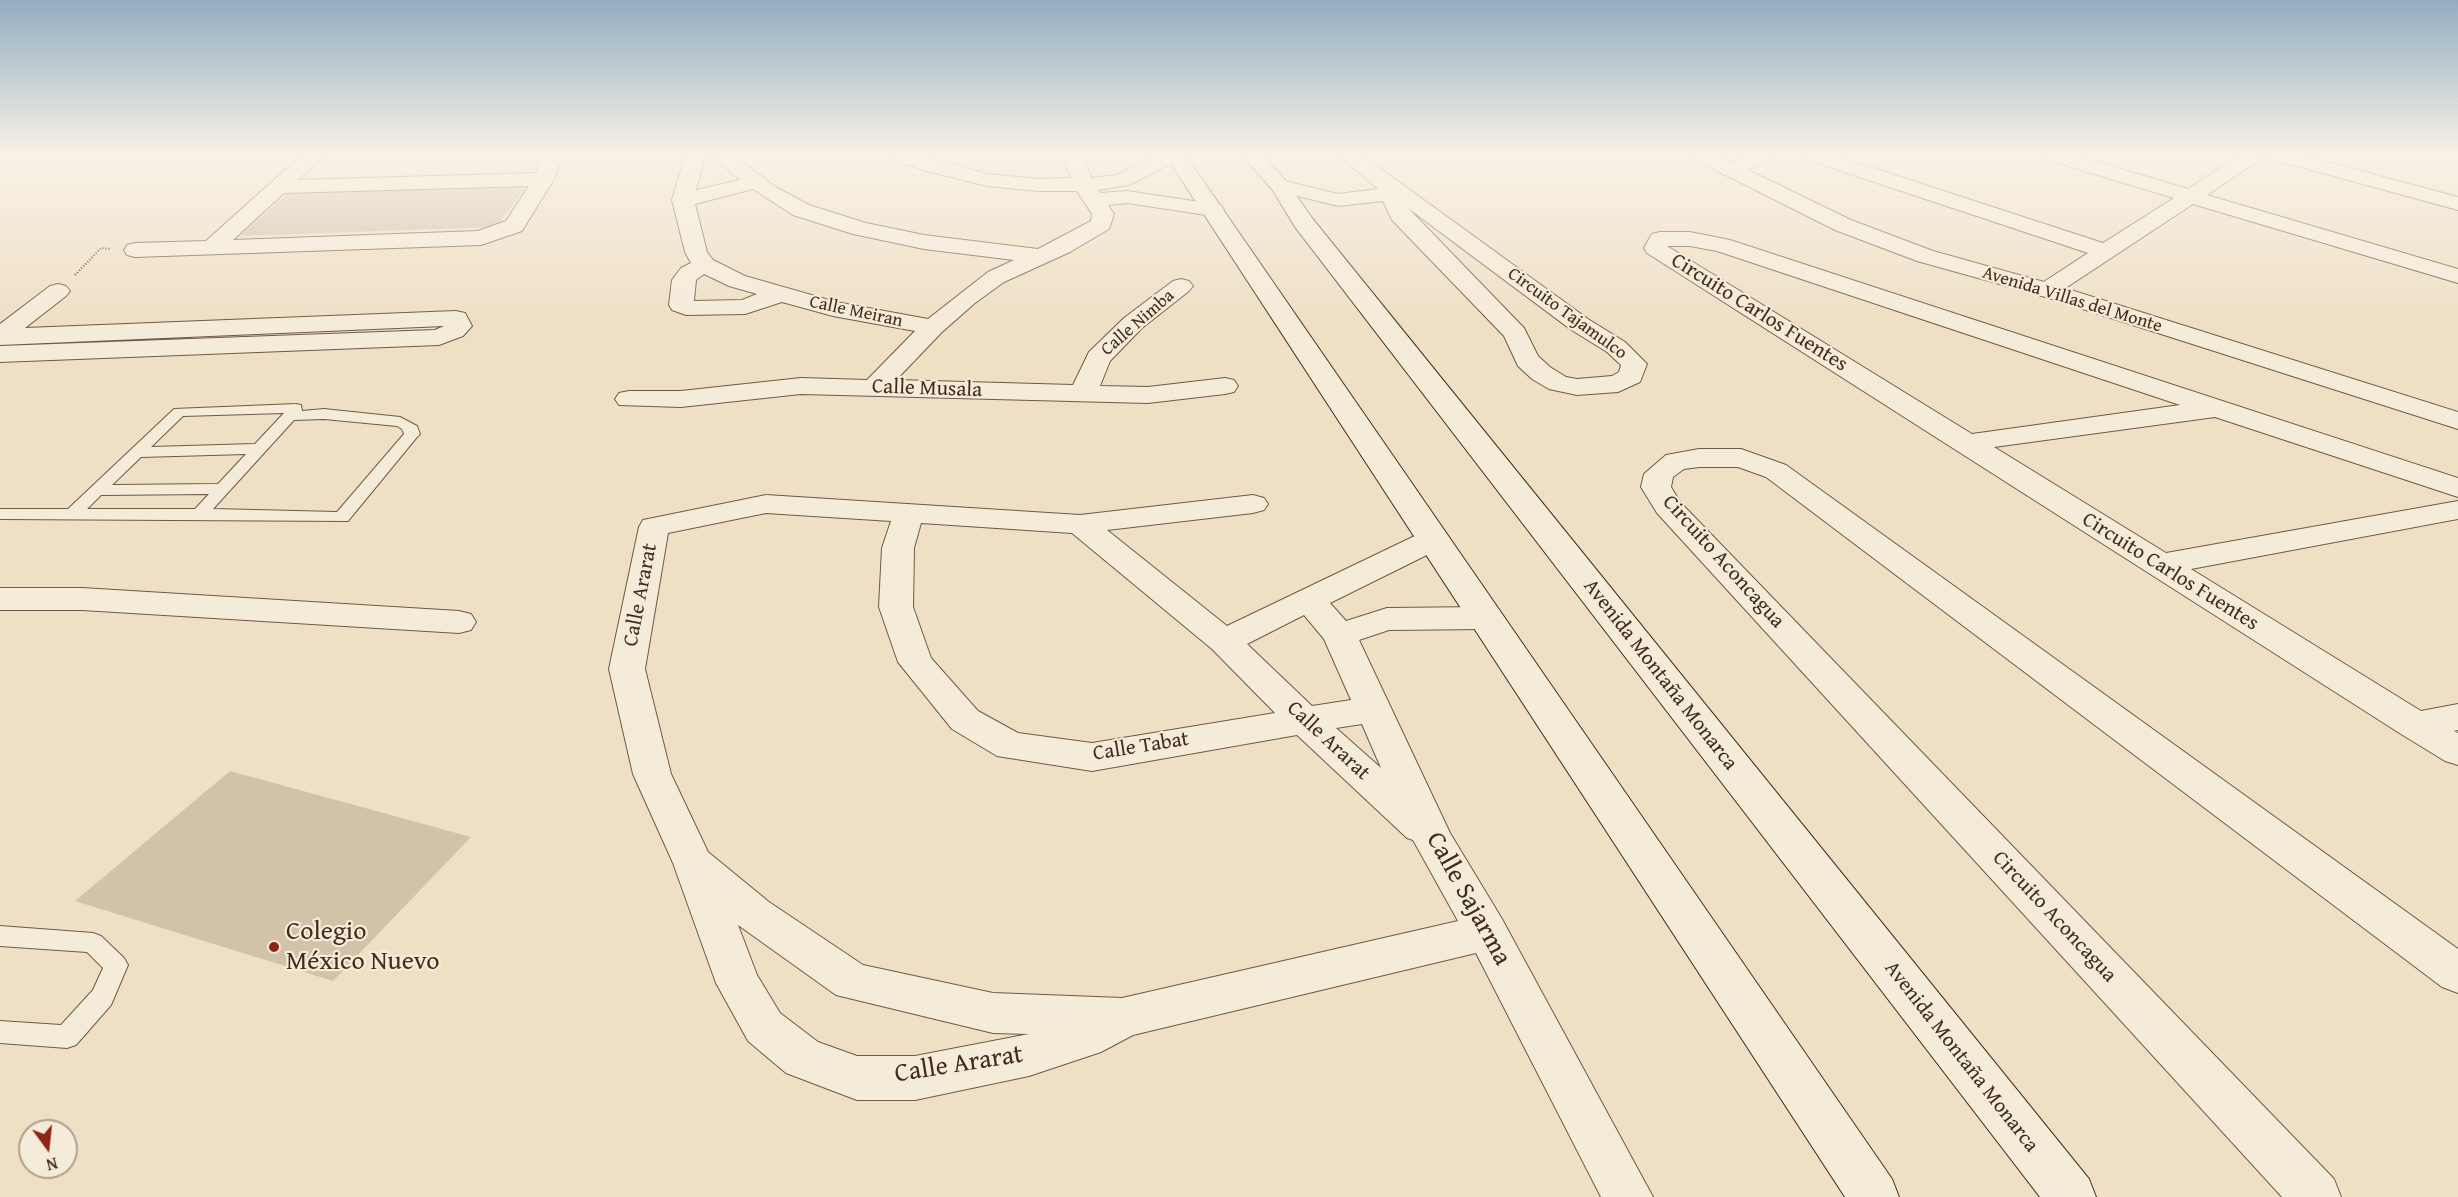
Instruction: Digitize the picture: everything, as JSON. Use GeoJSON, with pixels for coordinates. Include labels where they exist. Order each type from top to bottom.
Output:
{"type":"FeatureCollection","features":[{"type":"Feature","properties":{"kind":"street"},"geometry":{"type":"LineString","coordinates":[[211,248],[253,209]]}},
{"type":"Feature","properties":{"kind":"street"},"geometry":{"type":"LineString","coordinates":[[135,250],[481,238],[514,226],[525,209]]}},
{"type":"Feature","properties":{"kind":"street"},"geometry":{"type":"LineString","coordinates":[[684,209],[696,252],[704,265]]}},
{"type":"Feature","properties":{"kind":"street"},"geometry":{"type":"LineString","coordinates":[[799,209],[861,229],[924,242],[1038,256]]}},
{"type":"Feature","properties":{"kind":"street"},"geometry":{"type":"LineString","coordinates":[[875,387],[933,327],[966,298],[996,277],[1079,238],[1101,224],[1103,214],[1099,209]]}},
{"type":"Feature","properties":{"kind":"street"},"geometry":{"type":"LineString","coordinates":[[1208,209],[1213,210],[1484,618],[1874,1197]]}},
{"type":"Feature","properties":{"kind":"street","name":"Avenida Montaña Monarca"},"geometry":{"type":"LineString","coordinates":[[1295,209],[2071,1197]]}},
{"type":"Feature","properties":{"kind":"street"},"geometry":{"type":"LineString","coordinates":[[1303,222],[1324,209]]}},
{"type":"Feature","properties":{"kind":"street","name":"Circuito Tajamulco"},"geometry":{"type":"LineString","coordinates":[[1398,209],[1400,215],[1515,333],[1527,360],[1541,374],[1558,383],[1577,387],[1618,384],[1631,376],[1634,364],[1616,347],[1579,324],[1418,209]]}},
{"type":"Feature","properties":{"kind":"street","name":"Avenida Villas del Monte"},"geometry":{"type":"LineString","coordinates":[[1809,209],[1843,225],[1925,256],[2047,290],[2458,421]]}},
{"type":"Feature","properties":{"kind":"street"},"geometry":{"type":"LineString","coordinates":[[1975,209],[2103,251]]}},
{"type":"Feature","properties":{"kind":"street"},"geometry":{"type":"LineString","coordinates":[[2047,290],[2103,251],[2171,209]]}},
{"type":"Feature","properties":{"kind":"street"},"geometry":{"type":"LineString","coordinates":[[2230,209],[2458,276]]}},
{"type":"Feature","properties":{"kind":"street","name":"Circuito Carlos Fuentes"},"geometry":{"type":"LineString","coordinates":[[2458,488],[1722,245],[1690,239],[1660,239],[1655,248],[2458,751]]}},
{"type":"Feature","properties":{"kind":"street","name":"Calle Meiran"},"geometry":{"type":"LineString","coordinates":[[781,294],[758,304],[745,306],[686,309],[681,305],[684,280],[689,273],[704,265],[737,281],[832,309],[933,327]]}},
{"type":"Feature","properties":{"kind":"street","name":"Calle Nimba"},"geometry":{"type":"LineString","coordinates":[[1083,394],[1098,358],[1133,323],[1181,286]]}},
{"type":"Feature","properties":{"kind":"street"},"geometry":{"type":"LineString","coordinates":[[0,337],[58,291]]}},
{"type":"Feature","properties":{"kind":"street"},"geometry":{"type":"LineString","coordinates":[[0,337],[456,318],[460,326],[439,337],[0,354]]}},
{"type":"Feature","properties":{"kind":"street","name":"Calle Musala"},"geometry":{"type":"LineString","coordinates":[[629,399],[681,399],[801,386],[1148,395],[1225,386]]}},
{"type":"Feature","properties":{"kind":"street"},"geometry":{"type":"LineString","coordinates":[[1965,443],[2220,408]]}},
{"type":"Feature","properties":{"kind":"street","name":"Circuito Aconcagua"},"geometry":{"type":"LineString","coordinates":[[2316,1197],[1668,507],[1656,487],[1659,474],[1676,461],[1699,458],[1741,458],[1776,471],[2458,974]]}},
{"type":"Feature","properties":{"kind":"street","name":"Calle Ararat"},"geometry":{"type":"LineString","coordinates":[[1253,504],[1080,524],[766,504],[654,526],[627,669],[652,774],[693,863],[738,984],[765,1027],[802,1058],[857,1078],[915,1078],[1029,1055],[1085,1037],[1124,1017],[1487,932]]}},
{"type":"Feature","properties":{"kind":"street"},"geometry":{"type":"LineString","coordinates":[[2158,565],[2458,510]]}},
{"type":"Feature","properties":{"kind":"street","name":"Calle Tabat"},"geometry":{"type":"LineString","coordinates":[[909,512],[898,548],[896,607],[915,662],[965,720],[1011,746],[1092,757],[1373,709]]}},
{"type":"Feature","properties":{"kind":"street","name":"Calle Ararat"},"geometry":{"type":"LineString","coordinates":[[1080,524],[1224,641],[1304,720],[1433,839]]}},
{"type":"Feature","properties":{"kind":"street"},"geometry":{"type":"LineString","coordinates":[[1224,641],[1432,540]]}},
{"type":"Feature","properties":{"kind":"street"},"geometry":{"type":"LineString","coordinates":[[1354,579],[1387,620]]}},
{"type":"Feature","properties":{"kind":"street"},"geometry":{"type":"LineString","coordinates":[[0,599],[82,599],[459,622]]}},
{"type":"Feature","properties":{"kind":"street","name":"Calle Sajarma"},"geometry":{"type":"LineString","coordinates":[[1310,601],[1339,635],[1433,839],[1487,932],[1628,1197]]}},
{"type":"Feature","properties":{"kind":"street"},"geometry":{"type":"LineString","coordinates":[[1339,635],[1387,620],[1484,618]]}},
{"type":"Feature","properties":{"kind":"street"},"geometry":{"type":"LineString","coordinates":[[2414,724],[2458,717]]}},
{"type":"Feature","properties":{"kind":"street","name":"Calle Ararat"},"geometry":{"type":"LineString","coordinates":[[693,863],[754,914],[852,982],[993,1013],[1124,1017]]}},
{"type":"Feature","properties":{"kind":"lane"},"geometry":{"type":"LineString","coordinates":[[72,514],[179,412],[296,408],[256,449],[200,514]]}},
{"type":"Feature","properties":{"kind":"lane"},"geometry":{"type":"LineString","coordinates":[[0,514],[342,517],[347,514],[412,434],[409,426],[400,422],[324,414],[290,416]]}},
{"type":"Feature","properties":{"kind":"lane"},"geometry":{"type":"LineString","coordinates":[[136,452],[256,449]]}},
{"type":"Feature","properties":{"kind":"lane"},"geometry":{"type":"LineString","coordinates":[[97,490],[221,489]]}},
{"type":"Feature","properties":{"kind":"lane"},"geometry":{"type":"LineString","coordinates":[[0,936],[93,943],[116,965],[102,997],[67,1037],[0,1032]]}},
{"type":"Feature","properties":{"kind":"path"},"geometry":{"type":"LineString","coordinates":[[58,291],[101,248],[135,250]]}},
{"type":"Feature","properties":{"kind":"shaded area"},"geometry":{"type":"Polygon","coordinates":[[[270,209],[509,209],[495,227],[240,236],[270,209]]]}},
{"type":"Feature","properties":{"kind":"shaded area"},"geometry":{"type":"Polygon","coordinates":[[[230,771],[471,837],[333,981],[75,901],[230,771]]]}},
{"type":"Feature","properties":{"kind":"place","name":"Colegio México Nuevo"},"geometry":{"type":"Point","coordinates":[274,947]}}]}
